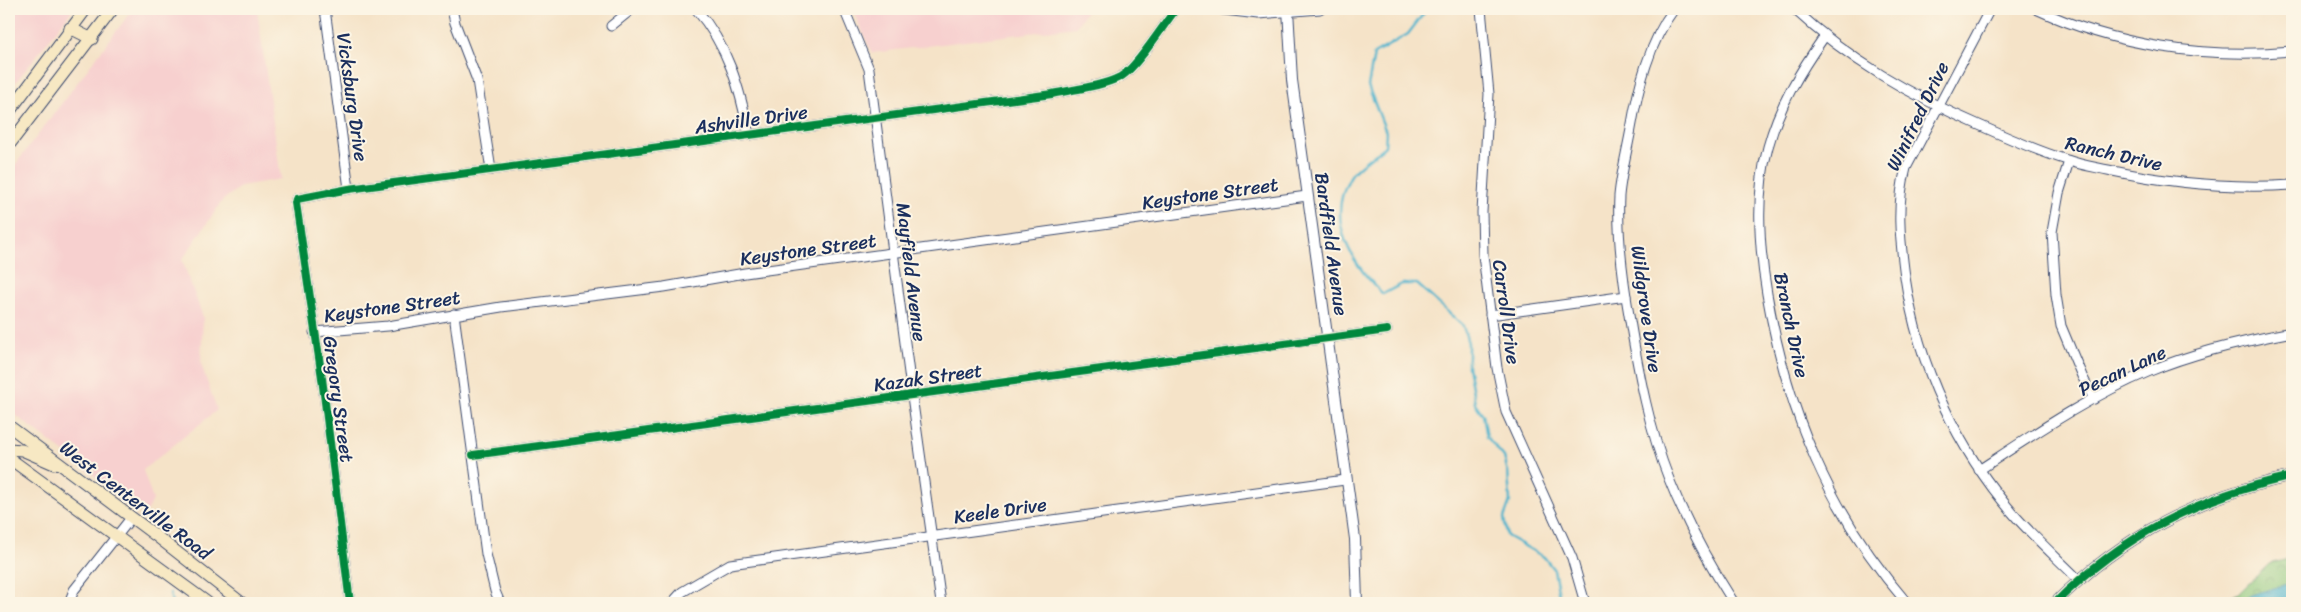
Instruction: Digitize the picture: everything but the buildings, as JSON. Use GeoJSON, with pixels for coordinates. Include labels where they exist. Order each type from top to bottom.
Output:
{"type":"FeatureCollection","features":[{"type":"Feature","properties":{"kind":"main road"},"geometry":{"type":"LineString","coordinates":[[9,112],[86,9]]}},
{"type":"Feature","properties":{"kind":"main road"},"geometry":{"type":"LineString","coordinates":[[9,145],[71,63],[92,39],[113,9]]}},
{"type":"Feature","properties":{"kind":"main road"},"geometry":{"type":"LineString","coordinates":[[70,28],[92,39]]}},
{"type":"Feature","properties":{"kind":"main road","name":"West Centerville Road"},"geometry":{"type":"LineString","coordinates":[[12,431],[63,466],[242,603]]}},
{"type":"Feature","properties":{"kind":"main road"},"geometry":{"type":"LineString","coordinates":[[9,449],[22,450],[43,461],[63,466]]}},
{"type":"Feature","properties":{"kind":"main road"},"geometry":{"type":"LineString","coordinates":[[9,458],[208,603]]}},
{"type":"Feature","properties":{"kind":"street","name":"Vicksburg Drive"},"geometry":{"type":"LineString","coordinates":[[325,9],[349,189]]}},
{"type":"Feature","properties":{"kind":"street"},"geometry":{"type":"LineString","coordinates":[[452,9],[454,23],[477,80],[491,170]]}},
{"type":"Feature","properties":{"kind":"street"},"geometry":{"type":"LineString","coordinates":[[611,26],[632,9]]}},
{"type":"Feature","properties":{"kind":"street"},"geometry":{"type":"LineString","coordinates":[[696,9],[709,24],[729,60],[741,93],[749,135]]}},
{"type":"Feature","properties":{"kind":"street","name":"Mayfield Avenue"},"geometry":{"type":"LineString","coordinates":[[844,9],[869,69],[930,537],[941,603]]}},
{"type":"Feature","properties":{"kind":"street","name":"Ashville Drive"},"geometry":{"type":"LineString","coordinates":[[297,198],[349,189],[1052,94],[1096,85],[1121,77],[1140,56],[1176,9]]}},
{"type":"Feature","properties":{"kind":"street"},"geometry":{"type":"LineString","coordinates":[[1216,9],[1258,14],[1320,9]]}},
{"type":"Feature","properties":{"kind":"street","name":"Carroll Drive"},"geometry":{"type":"LineString","coordinates":[[1481,9],[1489,94],[1482,212],[1483,255],[1490,315],[1506,412],[1572,558],[1585,603]]}},
{"type":"Feature","properties":{"kind":"street","name":"Wildgrove Drive"},"geometry":{"type":"LineString","coordinates":[[1674,9],[1651,52],[1636,99],[1619,196],[1620,234],[1626,296],[1639,374],[1653,430],[1669,478],[1687,518],[1734,603]]}},
{"type":"Feature","properties":{"kind":"street","name":"Ranch Drive"},"geometry":{"type":"LineString","coordinates":[[1794,9],[1824,37],[1861,64],[1937,107],[2026,146],[2069,161],[2174,183],[2229,186],[2292,185]]}},
{"type":"Feature","properties":{"kind":"street","name":"Winifred Drive"},"geometry":{"type":"LineString","coordinates":[[1990,9],[1906,168],[1900,202],[1900,239],[1912,317],[1930,376],[1961,442],[1979,470],[2017,518],[2078,580]]}},
{"type":"Feature","properties":{"kind":"street"},"geometry":{"type":"LineString","coordinates":[[2036,9],[2058,19],[2136,42],[2192,51],[2258,54],[2292,51]]}},
{"type":"Feature","properties":{"kind":"street","name":"Bardfield Avenue"},"geometry":{"type":"LineString","coordinates":[[1288,11],[1292,80],[1354,539],[1357,603]]}},
{"type":"Feature","properties":{"kind":"street","name":"Branch Drive"},"geometry":{"type":"LineString","coordinates":[[1824,37],[1802,68],[1783,105],[1768,148],[1761,181],[1760,239],[1764,274],[1773,326],[1787,384],[1821,473],[1860,543],[1907,603]]}},
{"type":"Feature","properties":{"kind":"street"},"geometry":{"type":"LineString","coordinates":[[2069,161],[2059,192],[2052,232],[2055,286],[2061,326],[2082,376],[2094,398]]}},
{"type":"Feature","properties":{"kind":"street","name":"Keystone Street"},"geometry":{"type":"LineString","coordinates":[[314,332],[388,326],[454,314],[1307,196]]}},
{"type":"Feature","properties":{"kind":"street","name":"Gregory Street"},"geometry":{"type":"LineString","coordinates":[[297,198],[296,203],[322,378],[350,603]]}},
{"type":"Feature","properties":{"kind":"street"},"geometry":{"type":"LineString","coordinates":[[1490,315],[1626,296]]}},
{"type":"Feature","properties":{"kind":"street"},"geometry":{"type":"LineString","coordinates":[[454,314],[486,554],[495,591],[500,603]]}},
{"type":"Feature","properties":{"kind":"street","name":"Kazak Street"},"geometry":{"type":"LineString","coordinates":[[473,455],[1387,330]]}},
{"type":"Feature","properties":{"kind":"street","name":"Pecan Lane"},"geometry":{"type":"LineString","coordinates":[[1979,470],[2094,398],[2151,370],[2219,348],[2292,332]]}},
{"type":"Feature","properties":{"kind":"street"},"geometry":{"type":"LineString","coordinates":[[2056,603],[2078,580],[2121,547],[2196,505],[2292,476]]}},
{"type":"Feature","properties":{"kind":"street","name":"Keele Drive"},"geometry":{"type":"LineString","coordinates":[[672,603],[682,592],[730,564],[1345,480]]}},
{"type":"Feature","properties":{"kind":"street"},"geometry":{"type":"LineString","coordinates":[[69,603],[74,590],[131,518]]}},
{"type":"Feature","properties":{"kind":"shaded area"},"geometry":{"type":"Polygon","coordinates":[[[9,9],[73,9],[9,91],[9,9]]]}},
{"type":"Feature","properties":{"kind":"shaded area"},"geometry":{"type":"Polygon","coordinates":[[[133,9],[257,9],[281,179],[241,186],[222,201],[182,260],[203,317],[201,364],[217,410],[143,470],[153,500],[145,515],[9,410],[9,173],[133,9]]]}},
{"type":"Feature","properties":{"kind":"shaded area"},"geometry":{"type":"Polygon","coordinates":[[[852,9],[1088,9],[1076,27],[872,53],[852,9]]]}},
{"type":"Feature","properties":{"kind":"green space"},"geometry":{"type":"Polygon","coordinates":[[[2292,558],[2292,603],[2220,603],[2240,592],[2269,564],[2292,558]]]}},
{"type":"Feature","properties":{"kind":"water"},"geometry":{"type":"Polygon","coordinates":[[[2292,584],[2292,603],[2239,603],[2251,595],[2292,584]]]}},
{"type":"Feature","properties":{"kind":"waterway"},"geometry":{"type":"LineString","coordinates":[[1427,9],[1408,34],[1374,54],[1368,86],[1386,132],[1385,146],[1361,165],[1350,177],[1343,193],[1340,209],[1341,225],[1352,255],[1371,282],[1383,294],[1402,284],[1417,284],[1463,326],[1468,343],[1468,367],[1475,403],[1483,415],[1487,437],[1504,457],[1508,472],[1510,501],[1504,518],[1507,536],[1544,557],[1554,570],[1559,595],[1553,603]]}},
{"type":"Feature","properties":{"kind":"waterway"},"geometry":{"type":"LineString","coordinates":[[170,593],[172,603]]}},
{"type":"Feature","properties":{"kind":"cycle path"},"geometry":{"type":"LineString","coordinates":[[350,603],[322,378],[296,203],[297,199],[349,189],[1052,94],[1087,87],[1104,83],[1126,73],[1176,9]]}},
{"type":"Feature","properties":{"kind":"cycle path"},"geometry":{"type":"LineString","coordinates":[[473,455],[1387,330]]}},
{"type":"Feature","properties":{"kind":"cycle path"},"geometry":{"type":"LineString","coordinates":[[2055,603],[2108,557],[2135,538],[2164,522],[2194,507],[2225,495],[2292,476]]}}]}
